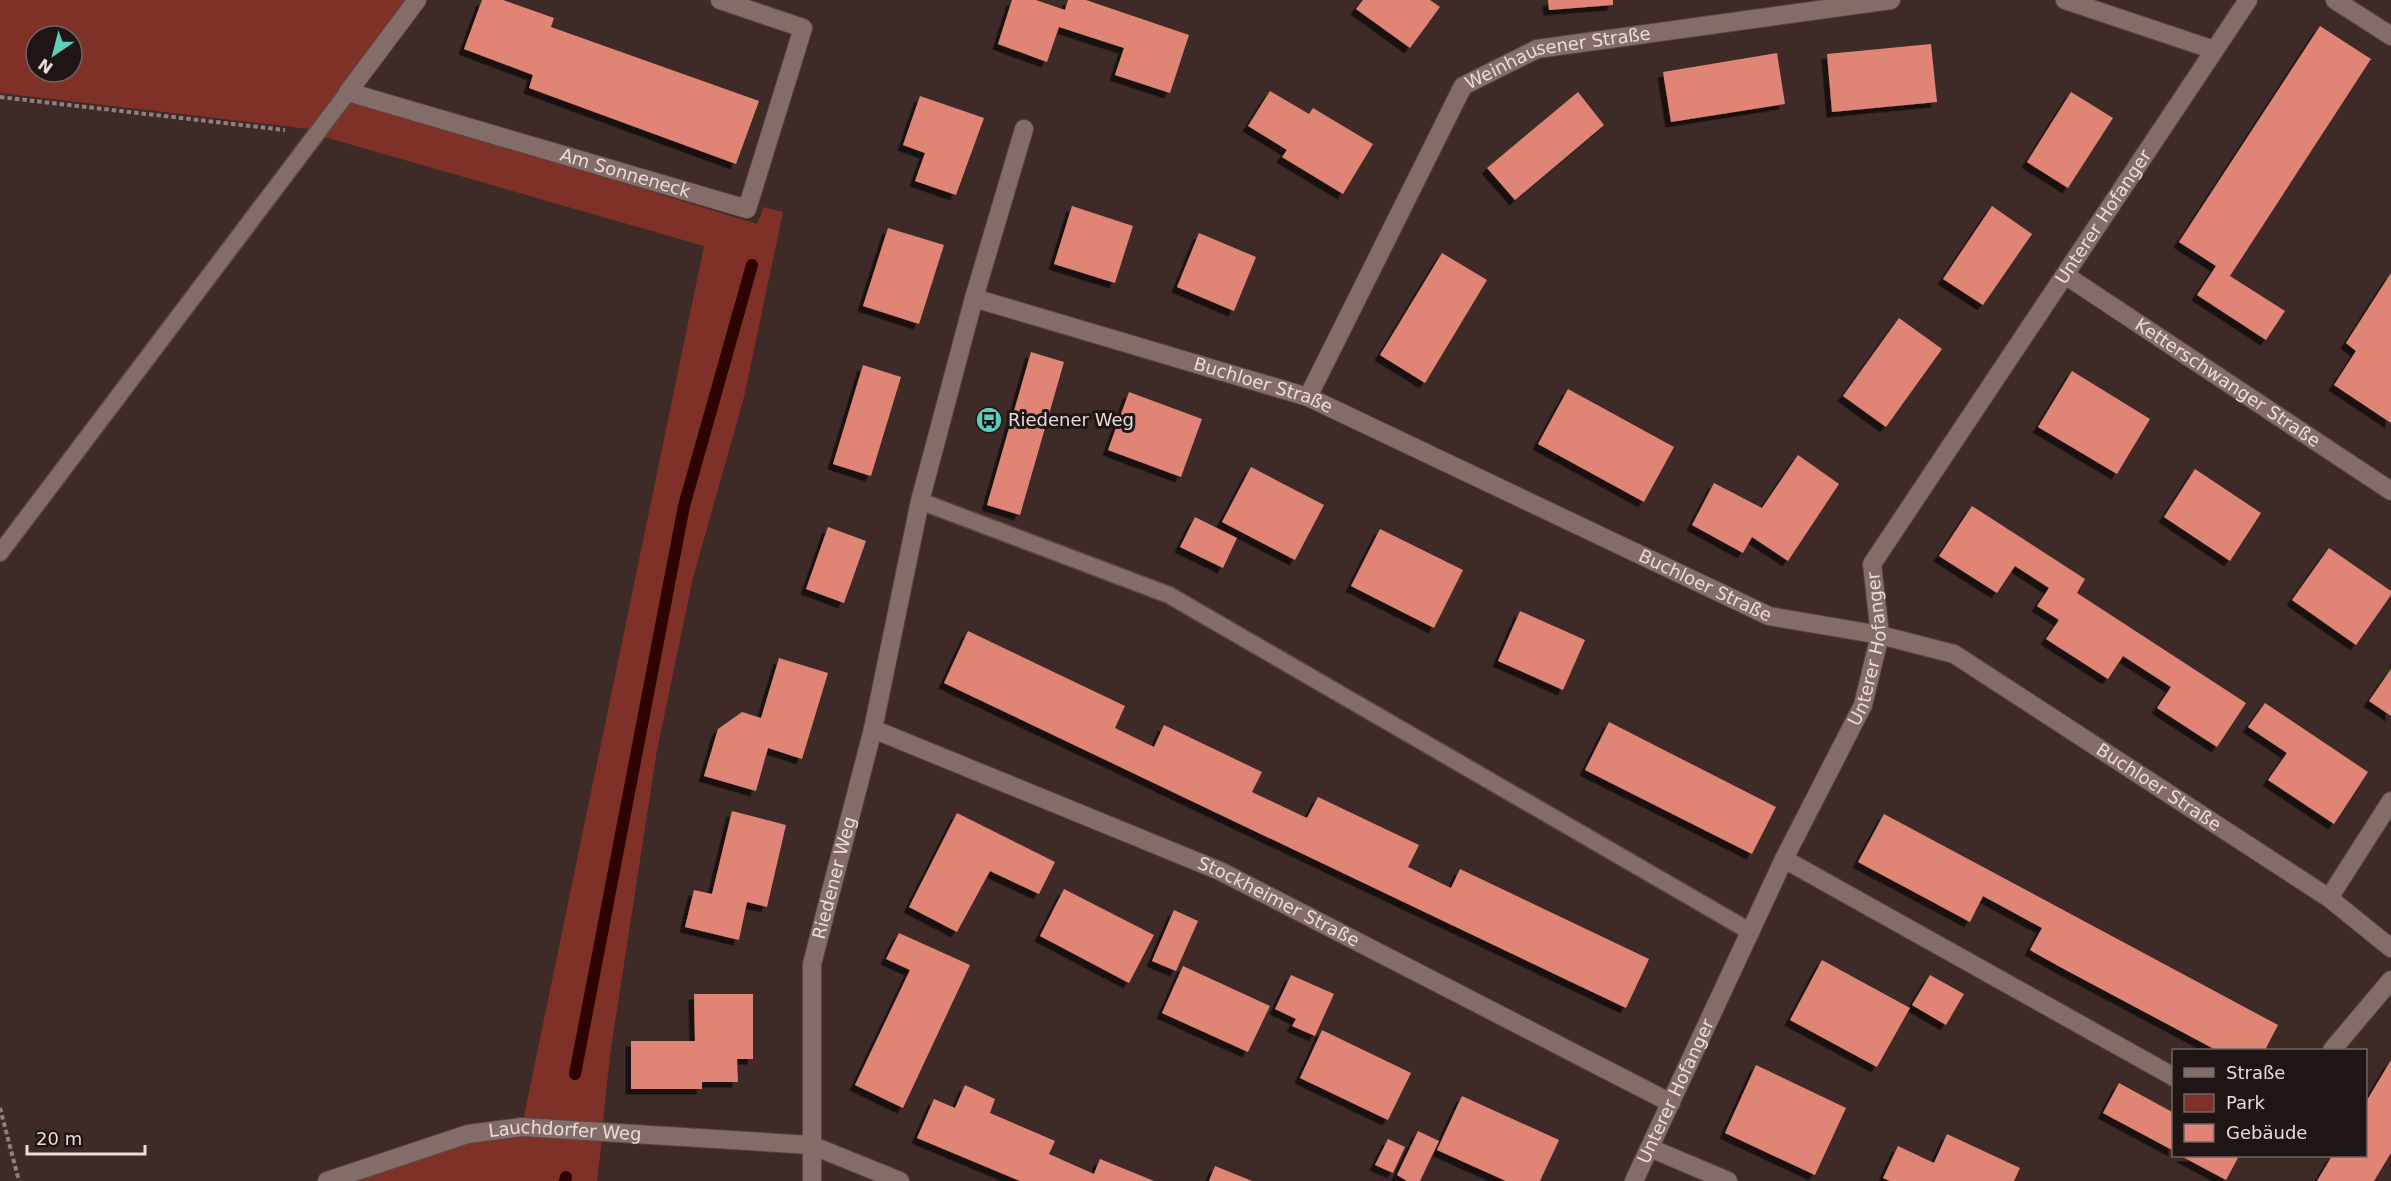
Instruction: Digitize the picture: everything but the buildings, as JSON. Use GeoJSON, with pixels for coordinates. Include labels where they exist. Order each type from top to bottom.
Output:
{"type":"FeatureCollection","features":[{"type":"Feature","properties":{"kind":"street"},"geometry":{"type":"LineString","coordinates":[[348,92],[417,0]]}},
{"type":"Feature","properties":{"kind":"street","name":"Am Sonneneck"},"geometry":{"type":"LineString","coordinates":[[348,92],[747,209],[803,28],[720,0]]}},
{"type":"Feature","properties":{"kind":"street","name":"Weinhausener Straße"},"geometry":{"type":"LineString","coordinates":[[1308,397],[1463,86],[1537,49],[1891,0]]}},
{"type":"Feature","properties":{"kind":"street"},"geometry":{"type":"LineString","coordinates":[[2065,0],[2214,50]]}},
{"type":"Feature","properties":{"kind":"street","name":"Unterer Hofanger"},"geometry":{"type":"LineString","coordinates":[[1634,1181],[1784,859],[1863,705],[1880,635],[1872,564],[2248,0]]}},
{"type":"Feature","properties":{"kind":"street"},"geometry":{"type":"LineString","coordinates":[[2335,0],[2391,36]]}},
{"type":"Feature","properties":{"kind":"street","name":"Riedener Weg"},"geometry":{"type":"LineString","coordinates":[[812,1181],[812,964],[873,729],[920,501],[974,298],[1024,129]]}},
{"type":"Feature","properties":{"kind":"street","name":"Ketterschwanger Straße"},"geometry":{"type":"LineString","coordinates":[[2065,275],[2391,490]]}},
{"type":"Feature","properties":{"kind":"street","name":"Buchloer Straße"},"geometry":{"type":"LineString","coordinates":[[974,298],[1308,397],[1769,616],[1880,635],[1954,654],[2329,898],[2391,948]]}},
{"type":"Feature","properties":{"kind":"street","name":"Stockheimer Straße"},"geometry":{"type":"LineString","coordinates":[[873,729],[1221,871],[1671,1103]]}},
{"type":"Feature","properties":{"kind":"street"},"geometry":{"type":"LineString","coordinates":[[2329,898],[2391,801]]}},
{"type":"Feature","properties":{"kind":"street"},"geometry":{"type":"LineString","coordinates":[[1784,859],[2172,1076]]}},
{"type":"Feature","properties":{"kind":"street"},"geometry":{"type":"LineString","coordinates":[[2333,1049],[2391,980]]}},
{"type":"Feature","properties":{"kind":"street","name":"Lauchdorfer Weg"},"geometry":{"type":"LineString","coordinates":[[327,1181],[468,1134],[522,1127],[811,1145],[900,1181]]}},
{"type":"Feature","properties":{"kind":"street"},"geometry":{"type":"LineString","coordinates":[[1650,1148],[1728,1181]]}},
{"type":"Feature","properties":{"kind":"lane"},"geometry":{"type":"LineString","coordinates":[[0,553],[348,92]]}},
{"type":"Feature","properties":{"kind":"lane"},"geometry":{"type":"LineString","coordinates":[[920,501],[1170,595],[1751,932]]}},
{"type":"Feature","properties":{"kind":"path"},"geometry":{"type":"LineString","coordinates":[[0,97],[315,134]]}},
{"type":"Feature","properties":{"kind":"path"},"geometry":{"type":"LineString","coordinates":[[0,1108],[19,1181]]}},
{"type":"Feature","properties":{"kind":"green space"},"geometry":{"type":"Polygon","coordinates":[[[0,0],[408,0],[309,129],[0,93],[0,0]]]}},
{"type":"Feature","properties":{"kind":"green space"},"geometry":{"type":"Polygon","coordinates":[[[349,99],[757,224],[764,207],[783,212],[744,397],[693,578],[657,750],[610,1055],[603,1123],[523,1121],[704,246],[321,136],[349,99]]]}},
{"type":"Feature","properties":{"kind":"green space"},"geometry":{"type":"Polygon","coordinates":[[[523,1136],[602,1139],[597,1181],[350,1181],[469,1141],[523,1136]]]}},
{"type":"Feature","properties":{"kind":"waterway"},"geometry":{"type":"LineString","coordinates":[[575,1074],[684,506],[752,265]]}},
{"type":"Feature","properties":{"kind":"waterway"},"geometry":{"type":"LineString","coordinates":[[565,1181],[566,1177]]}},
{"type":"Feature","properties":{"kind":"place","name":"Riedener Weg"},"geometry":{"type":"Point","coordinates":[989,420]}}]}
